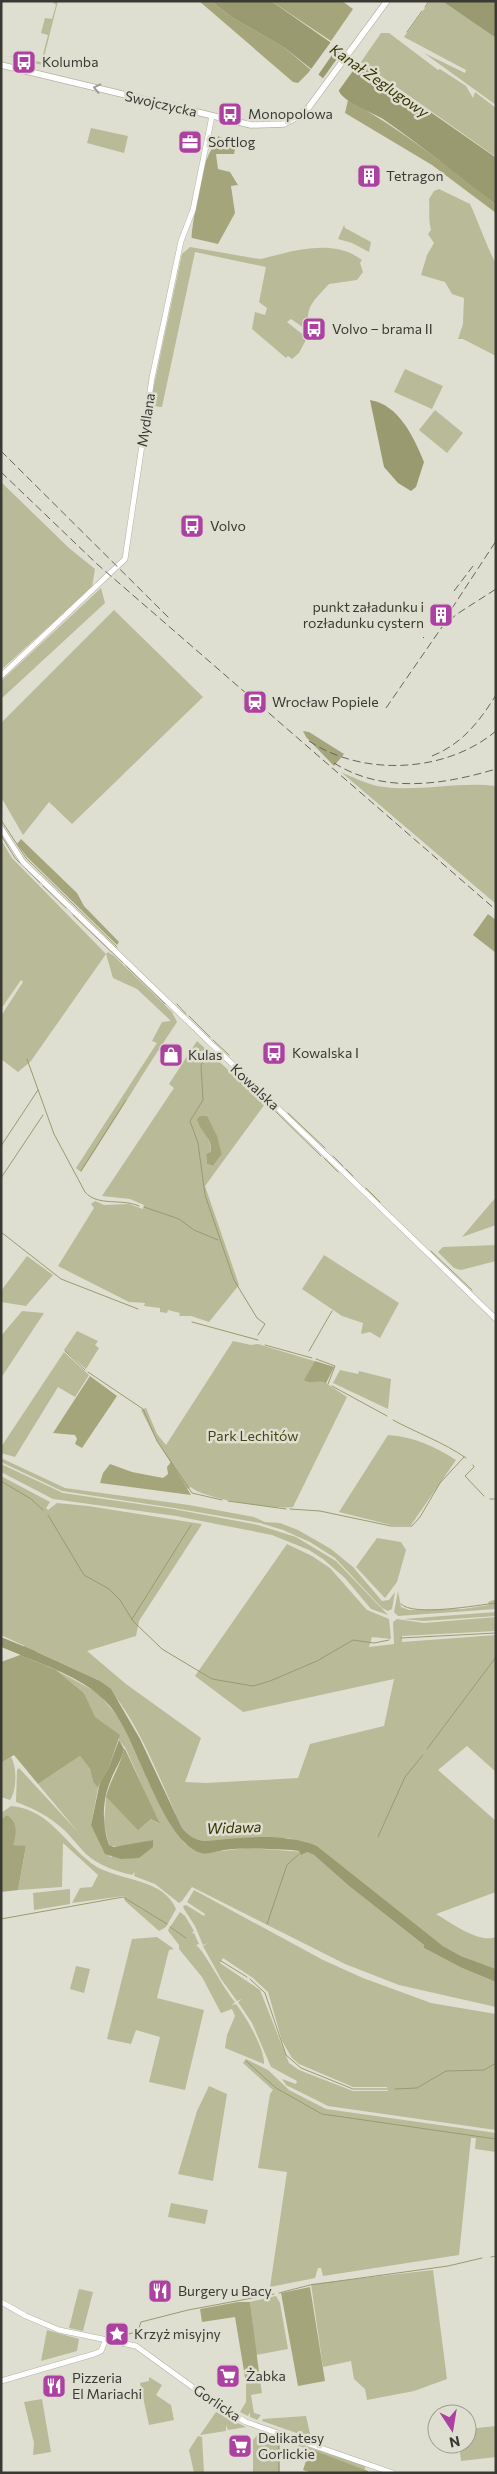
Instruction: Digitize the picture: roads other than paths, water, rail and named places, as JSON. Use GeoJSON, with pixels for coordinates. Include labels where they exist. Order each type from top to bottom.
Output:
{"type":"FeatureCollection","features":[{"type":"Feature","properties":{"kind":"main road","name":"Swojczycka"},"geometry":{"type":"LineString","coordinates":[[1,65],[254,126],[274,126],[284,124],[297,117],[315,102],[386,1]]}},
{"type":"Feature","properties":{"kind":"street","name":"Mydlana"},"geometry":{"type":"LineString","coordinates":[[1,676],[125,559],[152,378],[179,253],[193,210],[212,116]]}},
{"type":"Feature","properties":{"kind":"street","name":"Kowalska"},"geometry":{"type":"LineString","coordinates":[[1,828],[23,862],[496,1319]]}},
{"type":"Feature","properties":{"kind":"street","name":"Gorlicka"},"geometry":{"type":"LineString","coordinates":[[1,2302],[48,2326],[139,2347],[213,2402],[246,2422],[393,2473]]}},
{"type":"Feature","properties":{"kind":"street"},"geometry":{"type":"LineString","coordinates":[[1,2381],[94,2354],[100,2351],[106,2339]]}},
{"type":"Feature","properties":{"kind":"water","name":"Kanał Żeglugowy"},"geometry":{"type":"Polygon","coordinates":[[[211,1],[271,1],[495,157],[496,205],[398,129],[346,99],[339,91],[285,48],[233,18],[211,1]]]}},
{"type":"Feature","properties":{"kind":"water"},"geometry":{"type":"Polygon","coordinates":[[[442,1],[496,1],[496,38],[442,1]]]}},
{"type":"Feature","properties":{"kind":"water"},"geometry":{"type":"Polygon","coordinates":[[[370,400],[389,408],[397,415],[410,432],[420,452],[424,462],[416,487],[411,491],[398,483],[384,467],[370,400]]]}},
{"type":"Feature","properties":{"kind":"water"},"geometry":{"type":"Polygon","coordinates":[[[24,1646],[100,1681],[111,1689],[140,1739],[182,1828],[190,1835],[198,1840],[205,1841],[276,1837],[317,1846],[443,1946],[461,1956],[496,1969],[496,1982],[462,1968],[424,1948],[424,1945],[349,1886],[314,1855],[307,1852],[301,1855],[299,1851],[292,1850],[258,1848],[201,1853],[187,1845],[162,1810],[120,1720],[109,1705],[79,1681],[20,1655],[24,1646]]]}},
{"type":"Feature","properties":{"kind":"water"},"geometry":{"type":"Polygon","coordinates":[[[119,1740],[124,1749],[105,1797],[105,1830],[109,1845],[114,1847],[153,1840],[153,1847],[139,1858],[121,1859],[105,1854],[91,1825],[100,1782],[109,1767],[119,1740]]]}},
{"type":"Feature","properties":{"kind":"waterway"},"geometry":{"type":"LineString","coordinates":[[425,7],[429,1]]}},
{"type":"Feature","properties":{"kind":"waterway"},"geometry":{"type":"LineString","coordinates":[[407,32],[422,11]]}},
{"type":"Feature","properties":{"kind":"waterway"},"geometry":{"type":"LineString","coordinates":[[1,820],[26,858],[117,947]]}},
{"type":"Feature","properties":{"kind":"waterway"},"geometry":{"type":"LineString","coordinates":[[1,835],[15,858],[40,883]]}},
{"type":"Feature","properties":{"kind":"waterway"},"geometry":{"type":"LineString","coordinates":[[43,886],[66,908]]}},
{"type":"Feature","properties":{"kind":"waterway"},"geometry":{"type":"LineString","coordinates":[[73,915],[123,963]]}},
{"type":"Feature","properties":{"kind":"waterway"},"geometry":{"type":"LineString","coordinates":[[126,966],[165,1004]]}},
{"type":"Feature","properties":{"kind":"waterway"},"geometry":{"type":"LineString","coordinates":[[177,1004],[186,1014]]}},
{"type":"Feature","properties":{"kind":"waterway"},"geometry":{"type":"LineString","coordinates":[[189,1016],[210,1037]]}},
{"type":"Feature","properties":{"kind":"waterway"},"geometry":{"type":"LineString","coordinates":[[213,1040],[229,1055]]}},
{"type":"Feature","properties":{"kind":"waterway"},"geometry":{"type":"LineString","coordinates":[[208,1055],[201,1065],[203,1100],[190,1121],[198,1143],[205,1195],[234,1280],[257,1318],[265,1324],[258,1335]]}},
{"type":"Feature","properties":{"kind":"waterway"},"geometry":{"type":"LineString","coordinates":[[27,1059],[54,1134],[85,1192],[90,1197],[103,1201],[139,1206]]}},
{"type":"Feature","properties":{"kind":"waterway"},"geometry":{"type":"LineString","coordinates":[[1,1146],[38,1090]]}},
{"type":"Feature","properties":{"kind":"waterway"},"geometry":{"type":"LineString","coordinates":[[81,1171],[126,1100]]}},
{"type":"Feature","properties":{"kind":"waterway"},"geometry":{"type":"LineString","coordinates":[[273,1109],[321,1156]]}},
{"type":"Feature","properties":{"kind":"waterway"},"geometry":{"type":"LineString","coordinates":[[288,1113],[325,1148]]}},
{"type":"Feature","properties":{"kind":"waterway"},"geometry":{"type":"LineString","coordinates":[[1,1178],[43,1115]]}},
{"type":"Feature","properties":{"kind":"waterway"},"geometry":{"type":"LineString","coordinates":[[333,1156],[343,1166]]}},
{"type":"Feature","properties":{"kind":"waterway"},"geometry":{"type":"LineString","coordinates":[[324,1158],[338,1172]]}},
{"type":"Feature","properties":{"kind":"waterway"},"geometry":{"type":"LineString","coordinates":[[346,1169],[353,1176]]}},
{"type":"Feature","properties":{"kind":"waterway"},"geometry":{"type":"LineString","coordinates":[[366,1188],[380,1202]]}},
{"type":"Feature","properties":{"kind":"waterway"},"geometry":{"type":"LineString","coordinates":[[144,1207],[179,1219],[194,1230],[218,1240]]}},
{"type":"Feature","properties":{"kind":"waterway"},"geometry":{"type":"LineString","coordinates":[[1,1232],[61,1279],[138,1309]]}},
{"type":"Feature","properties":{"kind":"waterway"},"geometry":{"type":"LineString","coordinates":[[431,1251],[472,1290]]}},
{"type":"Feature","properties":{"kind":"waterway"},"geometry":{"type":"LineString","coordinates":[[309,1351],[332,1311]]}},
{"type":"Feature","properties":{"kind":"waterway"},"geometry":{"type":"LineString","coordinates":[[192,1322],[258,1340]]}},
{"type":"Feature","properties":{"kind":"waterway"},"geometry":{"type":"LineString","coordinates":[[265,1345],[312,1358]]}},
{"type":"Feature","properties":{"kind":"waterway"},"geometry":{"type":"LineString","coordinates":[[65,1351],[85,1370]]}},
{"type":"Feature","properties":{"kind":"waterway"},"geometry":{"type":"LineString","coordinates":[[316,1359],[335,1366],[328,1384]]}},
{"type":"Feature","properties":{"kind":"waterway"},"geometry":{"type":"LineString","coordinates":[[88,1372],[143,1409],[157,1441],[192,1493],[222,1500]]}},
{"type":"Feature","properties":{"kind":"waterway"},"geometry":{"type":"LineString","coordinates":[[332,1386],[387,1416]]}},
{"type":"Feature","properties":{"kind":"waterway"},"geometry":{"type":"LineString","coordinates":[[393,1420],[439,1442],[466,1458]]}},
{"type":"Feature","properties":{"kind":"waterway"},"geometry":{"type":"LineString","coordinates":[[290,1509],[320,1511],[391,1526],[412,1526],[420,1517],[440,1483],[464,1457]]}},
{"type":"Feature","properties":{"kind":"waterway"},"geometry":{"type":"LineString","coordinates":[[473,1465],[474,1467],[465,1476],[484,1496]]}},
{"type":"Feature","properties":{"kind":"waterway"},"geometry":{"type":"LineString","coordinates":[[1,1481],[31,1499],[43,1510]]}},
{"type":"Feature","properties":{"kind":"waterway"},"geometry":{"type":"LineString","coordinates":[[490,1499],[496,1499]]}},
{"type":"Feature","properties":{"kind":"waterway"},"geometry":{"type":"LineString","coordinates":[[228,1501],[286,1509]]}},
{"type":"Feature","properties":{"kind":"waterway"},"geometry":{"type":"LineString","coordinates":[[48,1515],[84,1575],[109,1589],[120,1600],[133,1621],[162,1649],[212,1679],[253,1686],[270,1681],[317,1661],[353,1640],[374,1643],[389,1640]]}},
{"type":"Feature","properties":{"kind":"waterway"},"geometry":{"type":"LineString","coordinates":[[132,1619],[191,1525]]}},
{"type":"Feature","properties":{"kind":"waterway"},"geometry":{"type":"LineString","coordinates":[[401,1604],[418,1610],[432,1610],[496,1603]]}},
{"type":"Feature","properties":{"kind":"waterway"},"geometry":{"type":"LineString","coordinates":[[401,1638],[496,1633]]}},
{"type":"Feature","properties":{"kind":"waterway","name":"Widawa"},"geometry":{"type":"LineString","coordinates":[[1,1642],[33,1655]]}},
{"type":"Feature","properties":{"kind":"waterway"},"geometry":{"type":"LineString","coordinates":[[427,1749],[496,1657]]}},
{"type":"Feature","properties":{"kind":"waterway"},"geometry":{"type":"LineString","coordinates":[[378,1837],[405,1777],[423,1755]]}},
{"type":"Feature","properties":{"kind":"waterway"},"geometry":{"type":"LineString","coordinates":[[267,1924],[287,1865],[299,1854]]}},
{"type":"Feature","properties":{"kind":"waterway"},"geometry":{"type":"LineString","coordinates":[[1,1919],[123,1897],[167,1924]]}},
{"type":"Feature","properties":{"kind":"waterway"},"geometry":{"type":"LineString","coordinates":[[170,1927],[186,1938]]}},
{"type":"Feature","properties":{"kind":"waterway"},"geometry":{"type":"LineString","coordinates":[[221,1961],[247,1977]]}},
{"type":"Feature","properties":{"kind":"waterway"},"geometry":{"type":"LineString","coordinates":[[250,1979],[265,1993],[286,2055],[301,2068],[353,2089],[387,2089]]}},
{"type":"Feature","properties":{"kind":"waterway"},"geometry":{"type":"LineString","coordinates":[[246,2061],[276,2088],[322,2114],[496,2139]]}},
{"type":"Feature","properties":{"kind":"waterway"},"geometry":{"type":"LineString","coordinates":[[395,2089],[417,2088],[446,2071],[484,2070],[496,2063]]}},
{"type":"Feature","properties":{"kind":"waterway"},"geometry":{"type":"LineString","coordinates":[[491,2257],[496,2256]]}},
{"type":"Feature","properties":{"kind":"waterway"},"geometry":{"type":"LineString","coordinates":[[279,2293],[310,2285],[448,2266],[482,2258]]}},
{"type":"Feature","properties":{"kind":"waterway"},"geometry":{"type":"LineString","coordinates":[[129,2334],[138,2331],[141,2322],[188,2310],[274,2294]]}},
{"type":"Feature","properties":{"kind":"waterway"},"geometry":{"type":"LineString","coordinates":[[278,2440],[279,2473]]}},
{"type":"Feature","properties":{"kind":"railway"},"geometry":{"type":"LineString","coordinates":[[1,451],[169,618]]}},
{"type":"Feature","properties":{"kind":"railway"},"geometry":{"type":"LineString","coordinates":[[1,472],[97,564],[496,910]]}},
{"type":"Feature","properties":{"kind":"railway"},"geometry":{"type":"LineString","coordinates":[[445,619],[496,541]]}},
{"type":"Feature","properties":{"kind":"railway"},"geometry":{"type":"LineString","coordinates":[[454,591],[473,566]]}},
{"type":"Feature","properties":{"kind":"railway"},"geometry":{"type":"LineString","coordinates":[[386,708],[442,627],[457,614],[496,589]]}},
{"type":"Feature","properties":{"kind":"railway"},"geometry":{"type":"LineString","coordinates":[[432,756],[461,739],[476,723],[496,695]]}},
{"type":"Feature","properties":{"kind":"railway"},"geometry":{"type":"LineString","coordinates":[[309,741],[330,753],[354,761],[379,765],[404,765],[429,762],[453,755],[476,745],[496,731]]}},
{"type":"Feature","properties":{"kind":"railway"},"geometry":{"type":"LineString","coordinates":[[334,763],[353,773],[373,779],[413,784],[455,779],[496,769]]}},
{"type":"Feature","properties":{"kind":"place","name":"Kolumba"},"geometry":{"type":"Point","coordinates":[24,62]}},
{"type":"Feature","properties":{"kind":"place","name":"Monopolowa"},"geometry":{"type":"Point","coordinates":[230,114]}},
{"type":"Feature","properties":{"kind":"place","name":"Softlog"},"geometry":{"type":"Point","coordinates":[190,142]}},
{"type":"Feature","properties":{"kind":"place","name":"Tetragon"},"geometry":{"type":"Point","coordinates":[369,176]}},
{"type":"Feature","properties":{"kind":"place","name":"Volvo – brama II"},"geometry":{"type":"Point","coordinates":[314,329]}},
{"type":"Feature","properties":{"kind":"place","name":"Volvo"},"geometry":{"type":"Point","coordinates":[192,526]}},
{"type":"Feature","properties":{"kind":"place","name":"punkt załadunku i rozładunku cystern"},"geometry":{"type":"Point","coordinates":[441,615]}},
{"type":"Feature","properties":{"kind":"place","name":"Wrocław Popiele"},"geometry":{"type":"Point","coordinates":[255,702]}},
{"type":"Feature","properties":{"kind":"place","name":"Kowalska I"},"geometry":{"type":"Point","coordinates":[274,1053]}},
{"type":"Feature","properties":{"kind":"place","name":"Kulas"},"geometry":{"type":"Point","coordinates":[171,1055]}},
{"type":"Feature","properties":{"kind":"place","name":"Burgery u Bacy"},"geometry":{"type":"Point","coordinates":[160,2291]}},
{"type":"Feature","properties":{"kind":"place","name":"Krzyż misyjny"},"geometry":{"type":"Point","coordinates":[117,2334]}},
{"type":"Feature","properties":{"kind":"place","name":"Żabka"},"geometry":{"type":"Point","coordinates":[228,2376]}},
{"type":"Feature","properties":{"kind":"place","name":"Pizzeria El Mariachi"},"geometry":{"type":"Point","coordinates":[54,2386]}},
{"type":"Feature","properties":{"kind":"place","name":"Delikatesy Gorlickie"},"geometry":{"type":"Point","coordinates":[240,2446]}},
{"type":"Feature","properties":{"kind":"park label","name":"Park Lechitów"},"geometry":{"type":"Point","coordinates":[253,1436]}}]}
